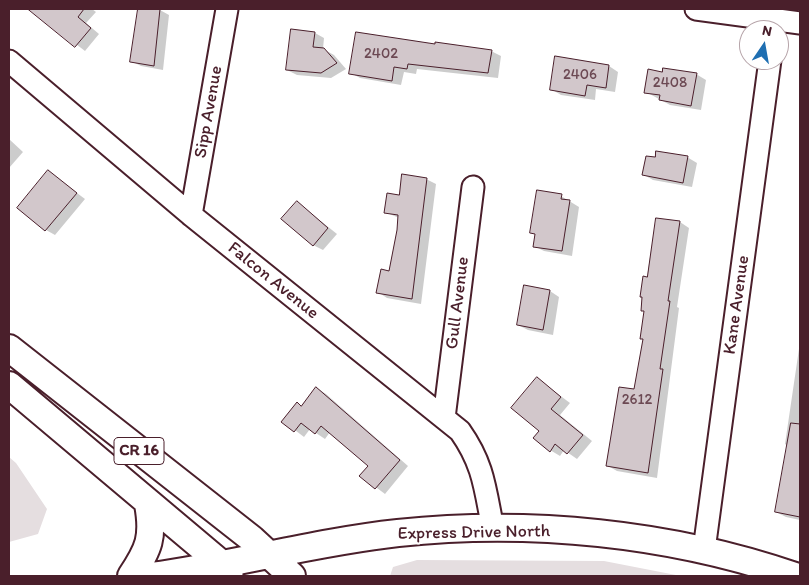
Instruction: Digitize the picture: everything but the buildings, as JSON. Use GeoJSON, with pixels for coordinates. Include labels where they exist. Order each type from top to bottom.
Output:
{"type":"FeatureCollection","features":[{"type":"Feature","properties":{"kind":"main road","name":"CR 16"},"geometry":{"type":"LineString","coordinates":[[9,348],[252,539],[292,576]]}},
{"type":"Feature","properties":{"kind":"main road","name":"CR 16"},"geometry":{"type":"LineString","coordinates":[[9,385],[148,504],[229,570]]}},
{"type":"Feature","properties":{"kind":"main road"},"geometry":{"type":"LineString","coordinates":[[131,576],[144,557],[149,544],[152,524],[148,504]]}},
{"type":"Feature","properties":{"kind":"main road","name":"Express Drive North"},"geometry":{"type":"LineString","coordinates":[[152,576],[229,570],[269,556],[398,533],[492,529],[596,533],[652,540],[704,550],[767,566],[795,576]]}},
{"type":"Feature","properties":{"kind":"street","name":"Sipp Avenue"},"geometry":{"type":"LineString","coordinates":[[191,215],[227,9]]}},
{"type":"Feature","properties":{"kind":"street"},"geometry":{"type":"LineString","coordinates":[[696,9],[800,23]]}},
{"type":"Feature","properties":{"kind":"street","name":"Falcon Avenue"},"geometry":{"type":"LineString","coordinates":[[9,60],[191,215],[460,431],[475,452],[483,476],[492,529]]}},
{"type":"Feature","properties":{"kind":"street","name":"Kane Avenue"},"geometry":{"type":"LineString","coordinates":[[704,550],[769,70]]}},
{"type":"Feature","properties":{"kind":"street","name":"Gull Avenue"},"geometry":{"type":"LineString","coordinates":[[444,418],[473,187]]}},
{"type":"Feature","properties":{"kind":"shaded area"},"geometry":{"type":"Polygon","coordinates":[[[9,457],[16,463],[47,509],[38,534],[9,542],[9,457]]]}},
{"type":"Feature","properties":{"kind":"shaded area"},"geometry":{"type":"Polygon","coordinates":[[[417,560],[604,561],[681,576],[390,576],[393,567],[417,560]]]}}]}
